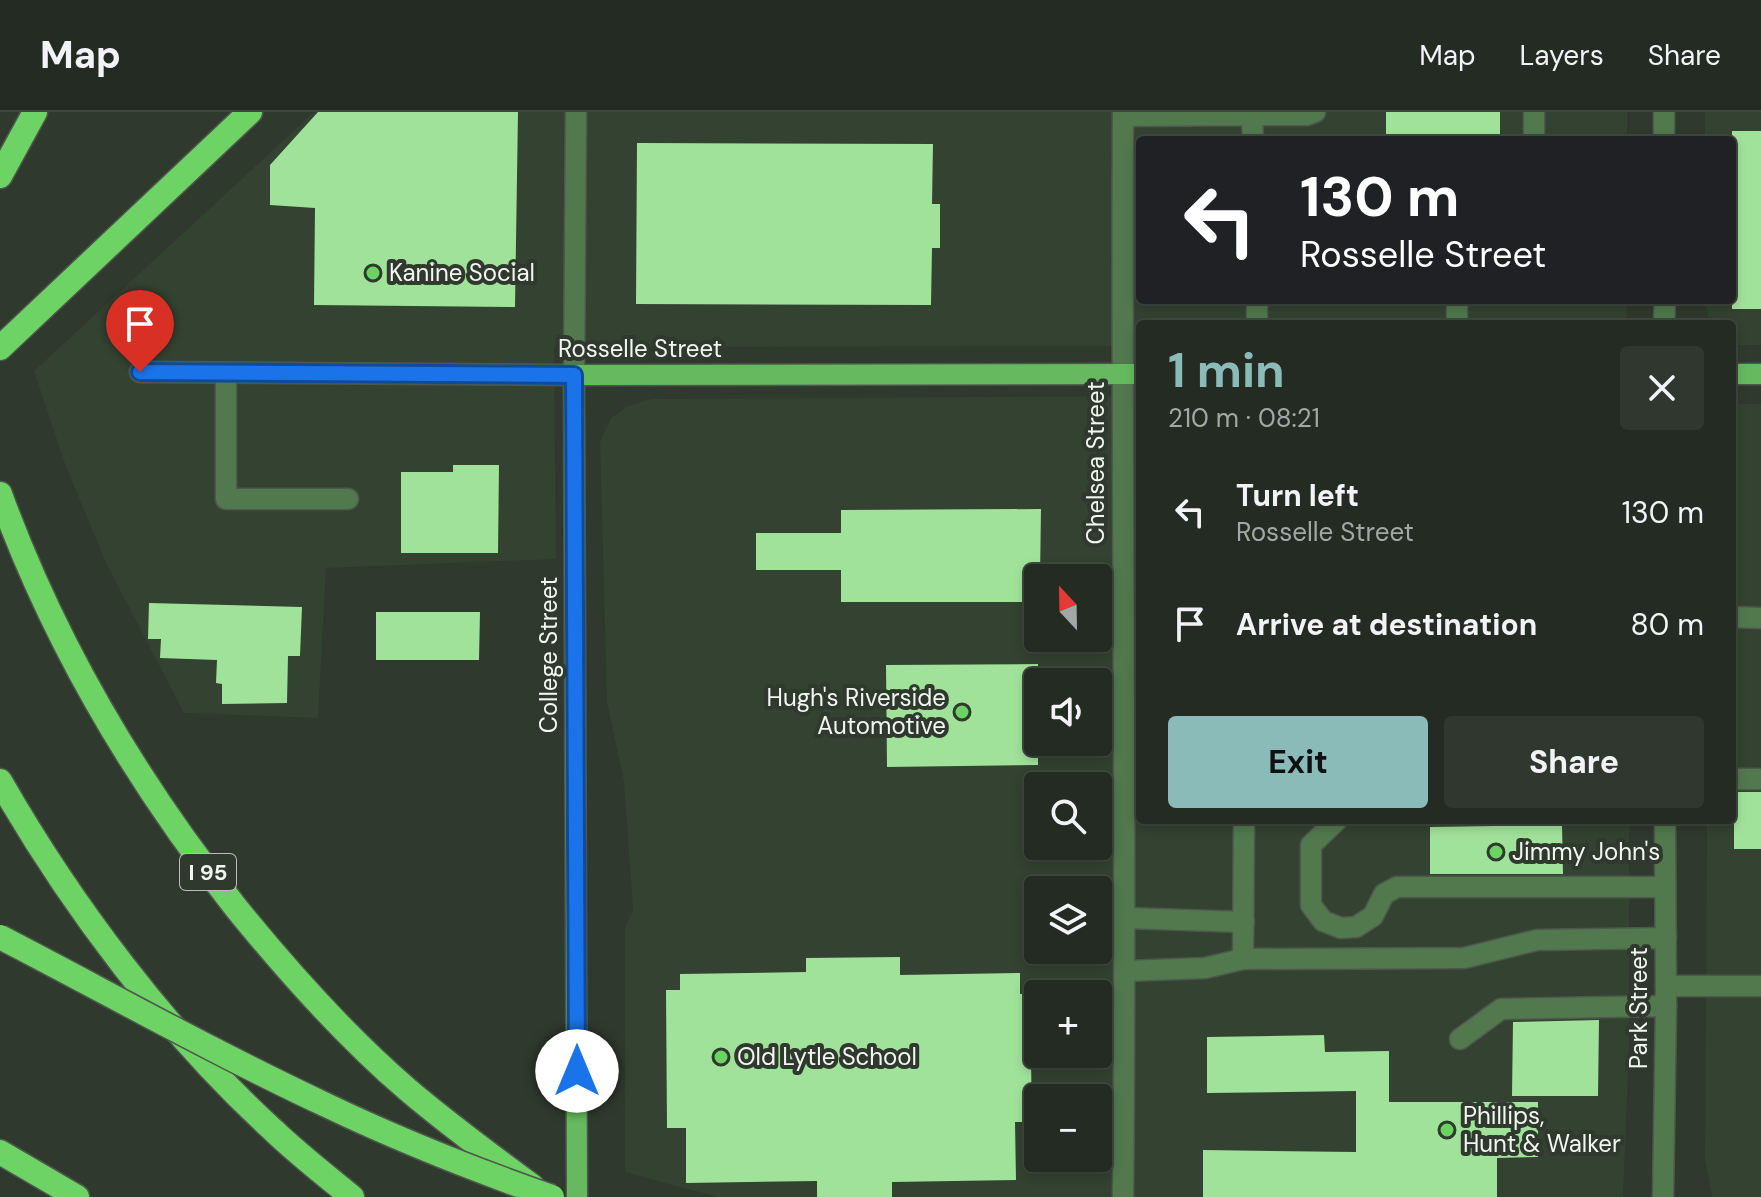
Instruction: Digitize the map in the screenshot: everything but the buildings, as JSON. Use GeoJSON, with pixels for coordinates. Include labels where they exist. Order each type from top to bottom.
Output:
{"type":"FeatureCollection","features":[{"type":"Feature","properties":{"kind":"highway"},"geometry":{"type":"LineString","coordinates":[[0,348],[250,112]]}},
{"type":"Feature","properties":{"kind":"highway"},"geometry":{"type":"LineString","coordinates":[[0,176],[32,118]]}},
{"type":"Feature","properties":{"kind":"highway"},"geometry":{"type":"LineString","coordinates":[[0,479],[9,520]]}},
{"type":"Feature","properties":{"kind":"highway","name":"I 95"},"geometry":{"type":"LineString","coordinates":[[0,494],[53,621],[82,677],[149,790],[188,846],[268,947],[359,1045],[406,1088],[494,1158],[550,1197]]}},
{"type":"Feature","properties":{"kind":"highway"},"geometry":{"type":"LineString","coordinates":[[0,781],[20,817],[91,922],[183,1037],[230,1089],[274,1131],[352,1197]]}},
{"type":"Feature","properties":{"kind":"highway"},"geometry":{"type":"LineString","coordinates":[[0,937],[327,1105],[447,1158],[550,1197]]}},
{"type":"Feature","properties":{"kind":"highway"},"geometry":{"type":"LineString","coordinates":[[0,1152],[77,1197]]}},
{"type":"Feature","properties":{"kind":"main road","name":"Rosselle Street"},"geometry":{"type":"LineString","coordinates":[[574,375],[1131,374]]}},
{"type":"Feature","properties":{"kind":"main road"},"geometry":{"type":"LineString","coordinates":[[1736,374],[1761,374]]}},
{"type":"Feature","properties":{"kind":"main road","name":"College Street"},"geometry":{"type":"LineString","coordinates":[[574,375],[577,1197]]}},
{"type":"Feature","properties":{"kind":"street","name":"College Street"},"geometry":{"type":"LineString","coordinates":[[574,375],[576,112]]}},
{"type":"Feature","properties":{"kind":"street"},"geometry":{"type":"LineString","coordinates":[[1123,114],[1307,115],[1315,112]]}},
{"type":"Feature","properties":{"kind":"street"},"geometry":{"type":"LineString","coordinates":[[1534,112],[1534,136]]}},
{"type":"Feature","properties":{"kind":"street"},"geometry":{"type":"LineString","coordinates":[[1664,112],[1664,136]]}},
{"type":"Feature","properties":{"kind":"street","name":"Chelsea Street"},"geometry":{"type":"LineString","coordinates":[[1123,114],[1131,374],[1132,746],[1126,918],[1123,1197]]}},
{"type":"Feature","properties":{"kind":"street"},"geometry":{"type":"LineString","coordinates":[[1252,114],[1253,136]]}},
{"type":"Feature","properties":{"kind":"street","name":"Rosselle Street"},"geometry":{"type":"LineString","coordinates":[[140,372],[574,375]]}},
{"type":"Feature","properties":{"kind":"street"},"geometry":{"type":"LineString","coordinates":[[226,373],[226,499],[348,499]]}},
{"type":"Feature","properties":{"kind":"street"},"geometry":{"type":"LineString","coordinates":[[1736,617],[1761,618]]}},
{"type":"Feature","properties":{"kind":"street"},"geometry":{"type":"LineString","coordinates":[[1736,779],[1761,779]]}},
{"type":"Feature","properties":{"kind":"street"},"geometry":{"type":"LineString","coordinates":[[1243,959],[1244,824]]}},
{"type":"Feature","properties":{"kind":"street"},"geometry":{"type":"LineString","coordinates":[[1333,824],[1311,845],[1311,905],[1323,921],[1341,928],[1356,927],[1373,916],[1384,894],[1397,887],[1665,887]]}},
{"type":"Feature","properties":{"kind":"street","name":"Park Street"},"geometry":{"type":"LineString","coordinates":[[1663,1197],[1665,824]]}},
{"type":"Feature","properties":{"kind":"street"},"geometry":{"type":"LineString","coordinates":[[1126,918],[1244,922]]}},
{"type":"Feature","properties":{"kind":"street"},"geometry":{"type":"LineString","coordinates":[[1126,971],[1205,968],[1243,959],[1464,958],[1537,940],[1666,938]]}},
{"type":"Feature","properties":{"kind":"street"},"geometry":{"type":"LineString","coordinates":[[1460,1039],[1501,1009],[1761,986]]}},
{"type":"Feature","properties":{"kind":"shaded area"},"geometry":{"type":"Polygon","coordinates":[[[314,112],[1627,112],[1627,136],[1136,136],[1136,304],[1627,304],[1627,320],[1136,320],[1136,346],[554,347],[556,559],[326,568],[318,718],[184,713],[106,563],[65,464],[34,371],[314,112]]]}},
{"type":"Feature","properties":{"kind":"shaded area"},"geometry":{"type":"Polygon","coordinates":[[[1705,112],[1761,112],[1761,345],[1736,344],[1736,320],[1709,320],[1706,304],[1736,304],[1736,136],[1705,136],[1705,112]]]}},
{"type":"Feature","properties":{"kind":"shaded area"},"geometry":{"type":"Polygon","coordinates":[[[1136,396],[1136,824],[1629,824],[1629,1047],[1623,1197],[718,1197],[625,1172],[625,928],[633,910],[624,782],[607,702],[600,442],[611,418],[628,406],[651,399],[1136,396]]]}},
{"type":"Feature","properties":{"kind":"shaded area"},"geometry":{"type":"Polygon","coordinates":[[[1736,404],[1761,404],[1761,1197],[1712,1197],[1705,1159],[1707,824],[1736,824],[1736,404]]]}},
{"type":"Feature","properties":{"kind":"place","name":"Kanine Social"},"geometry":{"type":"Point","coordinates":[373,273]}},
{"type":"Feature","properties":{"kind":"place","name":"Hugh's Riverside Automotive"},"geometry":{"type":"Point","coordinates":[962,712]}},
{"type":"Feature","properties":{"kind":"place","name":"Jimmy John's"},"geometry":{"type":"Point","coordinates":[1496,852]}},
{"type":"Feature","properties":{"kind":"place","name":"Old Lytle School"},"geometry":{"type":"Point","coordinates":[721,1057]}},
{"type":"Feature","properties":{"kind":"place","name":"Phillips, Hunt & Walker"},"geometry":{"type":"Point","coordinates":[1447,1130]}},
{"type":"Feature","properties":{"kind":"route"},"geometry":{"type":"LineString","coordinates":[[140,372],[574,375],[577,1071]]}}]}
